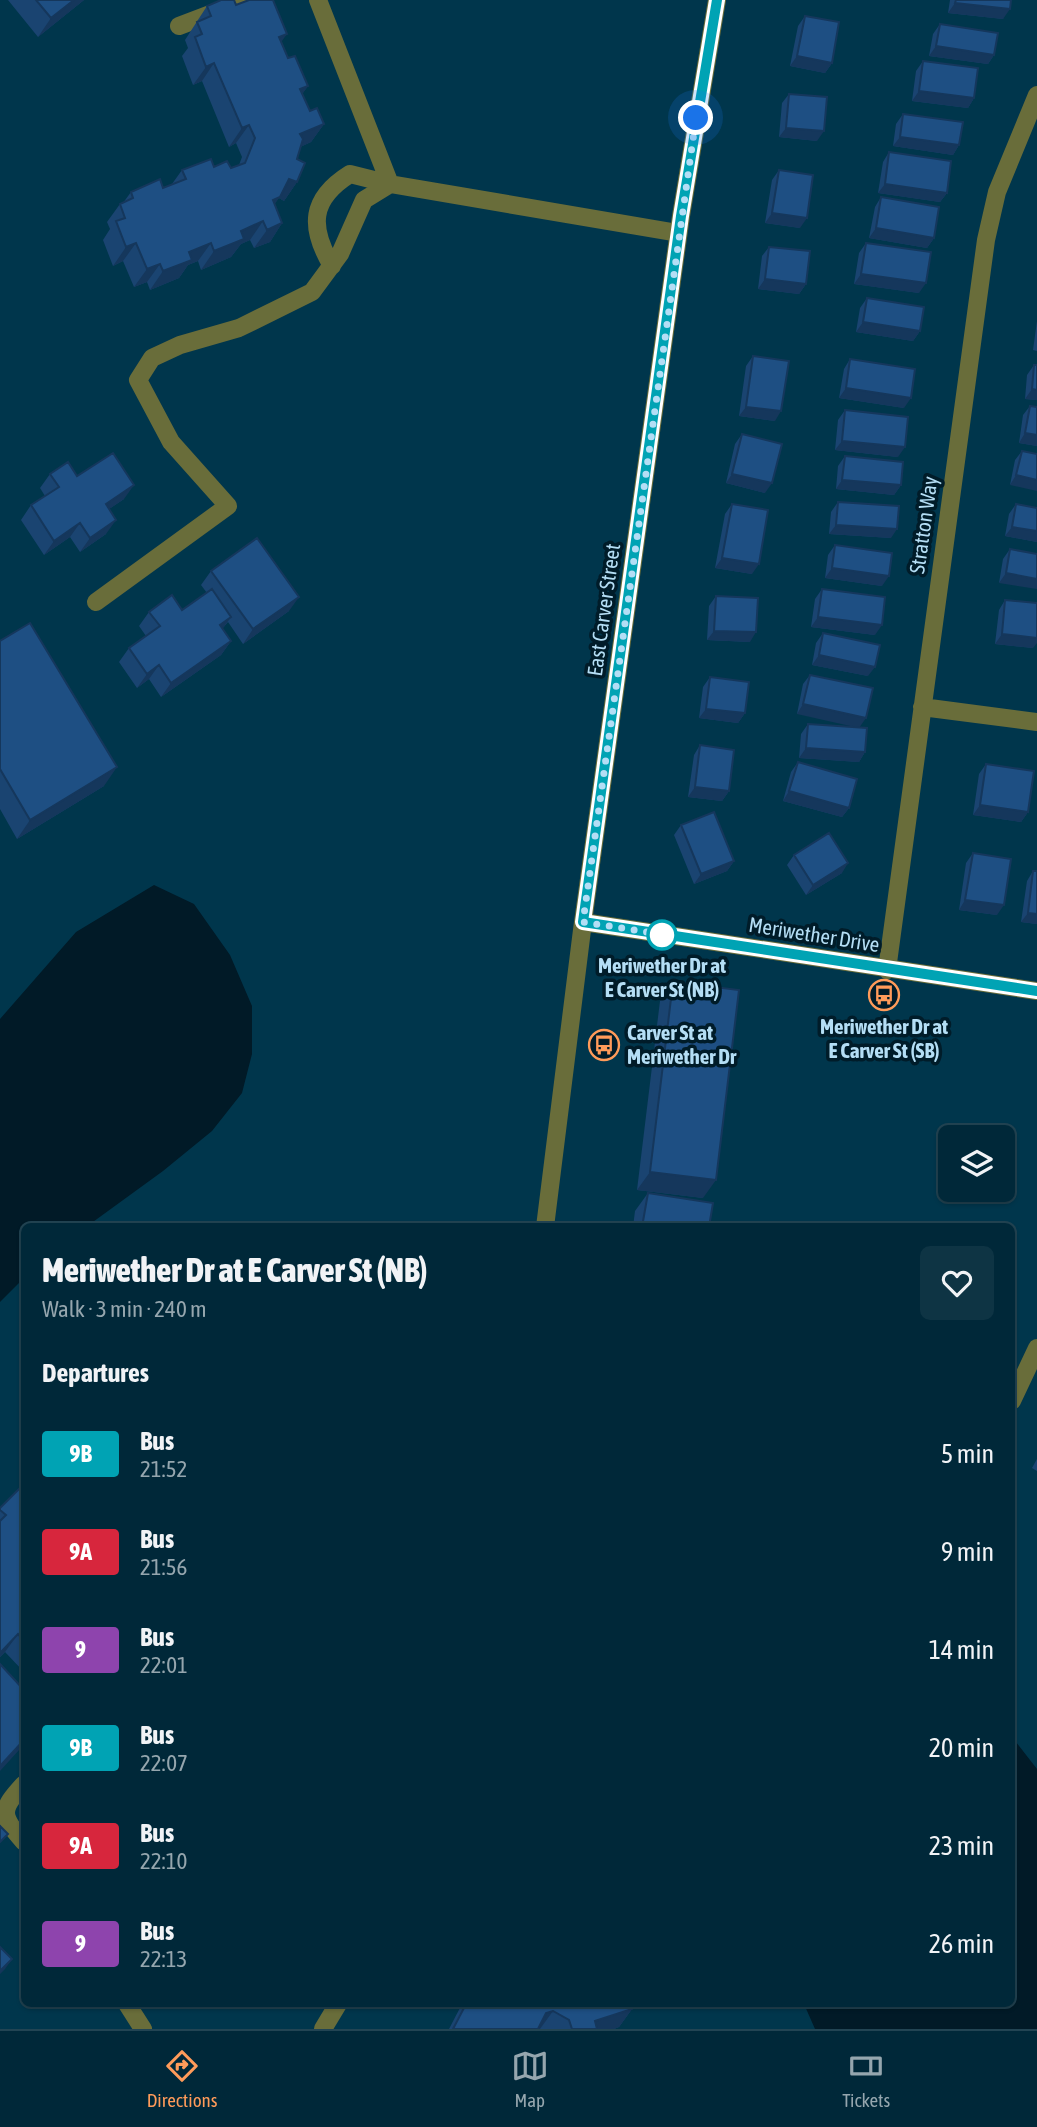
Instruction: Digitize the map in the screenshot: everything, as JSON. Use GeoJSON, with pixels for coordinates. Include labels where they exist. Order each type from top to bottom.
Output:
{"type":"FeatureCollection","features":[{"type":"Feature","properties":{"kind":"street"},"geometry":{"type":"LineString","coordinates":[[179,26],[247,0]]}},
{"type":"Feature","properties":{"kind":"street"},"geometry":{"type":"LineString","coordinates":[[318,0],[390,184]]}},
{"type":"Feature","properties":{"kind":"street","name":"East Carver Street"},"geometry":{"type":"LineString","coordinates":[[545,1223],[583,922],[678,233],[717,0]]}},
{"type":"Feature","properties":{"kind":"street","name":"Stratton Way"},"geometry":{"type":"LineString","coordinates":[[887,970],[986,240],[997,192],[1037,95]]}},
{"type":"Feature","properties":{"kind":"street"},"geometry":{"type":"LineString","coordinates":[[332,266],[319,245],[317,217],[327,188],[350,174],[390,184],[678,233]]}},
{"type":"Feature","properties":{"kind":"street"},"geometry":{"type":"LineString","coordinates":[[96,602],[228,506],[171,442],[138,380],[152,358],[180,345],[239,328],[312,292],[332,266],[364,200],[390,184]]}},
{"type":"Feature","properties":{"kind":"street"},"geometry":{"type":"LineString","coordinates":[[922,707],[1037,722]]}},
{"type":"Feature","properties":{"kind":"street","name":"Meriwether Drive"},"geometry":{"type":"LineString","coordinates":[[583,922],[1037,991]]}},
{"type":"Feature","properties":{"kind":"street"},"geometry":{"type":"LineString","coordinates":[[1015,1395],[1037,1348]]}},
{"type":"Feature","properties":{"kind":"street"},"geometry":{"type":"LineString","coordinates":[[21,1787],[7,1801],[4,1812],[7,1822],[21,1838]]}},
{"type":"Feature","properties":{"kind":"street"},"geometry":{"type":"LineString","coordinates":[[129,2007],[143,2029]]}},
{"type":"Feature","properties":{"kind":"street"},"geometry":{"type":"LineString","coordinates":[[323,2029],[336,2007]]}},
{"type":"Feature","properties":{"kind":"water"},"geometry":{"type":"Polygon","coordinates":[[[154,885],[194,904],[230,955],[252,1006],[252,1054],[242,1093],[212,1131],[163,1171],[92,1223],[21,1223],[21,1281],[0,1302],[0,1019],[76,932],[154,885]]]}},
{"type":"Feature","properties":{"kind":"water"},"geometry":{"type":"Polygon","coordinates":[[[1015,1741],[1037,1769],[1037,2029],[815,2029],[805,2007],[1015,2007],[1015,1741]]]}},
{"type":"Feature","properties":{"kind":"building"},"geometry":{"type":"Polygon","coordinates":[[[36,0],[74,0],[51,18],[36,0]]]}},
{"type":"Feature","properties":{"kind":"building"},"geometry":{"type":"Polygon","coordinates":[[[221,0],[234,0],[236,5],[249,0],[273,0],[287,34],[279,37],[288,58],[295,56],[308,86],[300,89],[310,111],[317,108],[324,124],[300,134],[303,139],[297,159],[305,163],[297,182],[289,179],[280,197],[273,200],[282,223],[267,230],[263,221],[241,231],[244,239],[214,251],[211,243],[189,252],[192,260],[163,271],[160,264],[147,269],[136,243],[126,247],[116,221],[125,218],[120,204],[133,198],[131,192],[160,179],[163,188],[186,179],[182,170],[211,159],[214,167],[227,161],[231,168],[245,163],[255,138],[249,125],[242,128],[214,63],[206,67],[195,37],[202,34],[197,22],[211,16],[207,6],[221,0]]]}},
{"type":"Feature","properties":{"kind":"building"},"geometry":{"type":"Polygon","coordinates":[[[956,0],[1011,0],[1010,9],[955,3],[956,0]]]}},
{"type":"Feature","properties":{"kind":"building"},"geometry":{"type":"Polygon","coordinates":[[[805,16],[839,22],[832,63],[797,56],[805,16]]]}},
{"type":"Feature","properties":{"kind":"building"},"geometry":{"type":"Polygon","coordinates":[[[940,24],[998,33],[994,55],[936,46],[940,24]]]}},
{"type":"Feature","properties":{"kind":"building"},"geometry":{"type":"Polygon","coordinates":[[[923,61],[978,68],[974,98],[919,91],[923,61]]]}},
{"type":"Feature","properties":{"kind":"building"},"geometry":{"type":"Polygon","coordinates":[[[789,94],[827,97],[824,131],[786,128],[789,94]]]}},
{"type":"Feature","properties":{"kind":"building"},"geometry":{"type":"Polygon","coordinates":[[[903,114],[963,122],[959,145],[900,137],[903,114]]]}},
{"type":"Feature","properties":{"kind":"building"},"geometry":{"type":"Polygon","coordinates":[[[889,152],[951,161],[947,193],[885,184],[889,152]]]}},
{"type":"Feature","properties":{"kind":"building"},"geometry":{"type":"Polygon","coordinates":[[[779,170],[813,175],[807,218],[772,213],[779,170]]]}},
{"type":"Feature","properties":{"kind":"building"},"geometry":{"type":"Polygon","coordinates":[[[881,197],[939,207],[934,238],[876,228],[881,197]]]}},
{"type":"Feature","properties":{"kind":"building"},"geometry":{"type":"Polygon","coordinates":[[[866,243],[931,252],[926,283],[861,274],[866,243]]]}},
{"type":"Feature","properties":{"kind":"building"},"geometry":{"type":"Polygon","coordinates":[[[769,247],[810,251],[806,284],[765,279],[769,247]]]}},
{"type":"Feature","properties":{"kind":"building"},"geometry":{"type":"Polygon","coordinates":[[[867,298],[924,307],[920,331],[863,322],[867,298]]]}},
{"type":"Feature","properties":{"kind":"building"},"geometry":{"type":"Polygon","coordinates":[[[753,356],[789,361],[781,411],[746,407],[753,356]]]}},
{"type":"Feature","properties":{"kind":"building"},"geometry":{"type":"Polygon","coordinates":[[[850,359],[915,369],[911,398],[846,388],[850,359]]]}},
{"type":"Feature","properties":{"kind":"building"},"geometry":{"type":"Polygon","coordinates":[[[1034,365],[1037,365],[1037,390],[1032,389],[1034,365]]]}},
{"type":"Feature","properties":{"kind":"building"},"geometry":{"type":"Polygon","coordinates":[[[1030,406],[1037,407],[1037,435],[1025,433],[1030,406]]]}},
{"type":"Feature","properties":{"kind":"building"},"geometry":{"type":"Polygon","coordinates":[[[845,410],[908,417],[905,447],[842,441],[845,410]]]}},
{"type":"Feature","properties":{"kind":"building"},"geometry":{"type":"Polygon","coordinates":[[[742,434],[782,444],[772,483],[732,474],[742,434]]]}},
{"type":"Feature","properties":{"kind":"building"},"geometry":{"type":"Polygon","coordinates":[[[1022,451],[1037,454],[1037,480],[1016,475],[1022,451]]]}},
{"type":"Feature","properties":{"kind":"building"},"geometry":{"type":"Polygon","coordinates":[[[113,453],[134,485],[106,504],[116,520],[90,538],[80,523],[54,541],[31,505],[59,487],[50,474],[68,462],[77,476],[113,453]]]}},
{"type":"Feature","properties":{"kind":"building"},"geometry":{"type":"Polygon","coordinates":[[[845,456],[903,462],[901,485],[842,480],[845,456]]]}},
{"type":"Feature","properties":{"kind":"building"},"geometry":{"type":"Polygon","coordinates":[[[838,502],[899,506],[897,529],[836,525],[838,502]]]}},
{"type":"Feature","properties":{"kind":"building"},"geometry":{"type":"Polygon","coordinates":[[[732,504],[768,510],[759,564],[722,558],[732,504]]]}},
{"type":"Feature","properties":{"kind":"building"},"geometry":{"type":"Polygon","coordinates":[[[1016,504],[1037,508],[1037,531],[1012,527],[1016,504]]]}},
{"type":"Feature","properties":{"kind":"building"},"geometry":{"type":"Polygon","coordinates":[[[257,538],[299,597],[253,629],[211,571],[257,538]]]}},
{"type":"Feature","properties":{"kind":"building"},"geometry":{"type":"Polygon","coordinates":[[[835,545],[892,553],[889,576],[832,568],[835,545]]]}},
{"type":"Feature","properties":{"kind":"building"},"geometry":{"type":"Polygon","coordinates":[[[1010,549],[1037,554],[1037,579],[1006,573],[1010,549]]]}},
{"type":"Feature","properties":{"kind":"building"},"geometry":{"type":"Polygon","coordinates":[[[212,589],[231,617],[220,625],[231,641],[171,683],[159,665],[147,674],[129,648],[160,626],[149,612],[172,595],[182,610],[212,589]]]}},
{"type":"Feature","properties":{"kind":"building"},"geometry":{"type":"Polygon","coordinates":[[[822,589],[885,597],[882,625],[818,617],[822,589]]]}},
{"type":"Feature","properties":{"kind":"building"},"geometry":{"type":"Polygon","coordinates":[[[716,596],[758,598],[756,632],[714,631],[716,596]]]}},
{"type":"Feature","properties":{"kind":"building"},"geometry":{"type":"Polygon","coordinates":[[[1005,600],[1037,603],[1037,638],[1002,634],[1005,600]]]}},
{"type":"Feature","properties":{"kind":"building"},"geometry":{"type":"Polygon","coordinates":[[[30,623],[117,767],[30,820],[0,769],[0,641],[30,623]]]}},
{"type":"Feature","properties":{"kind":"building"},"geometry":{"type":"Polygon","coordinates":[[[823,633],[880,645],[875,667],[819,655],[823,633]]]}},
{"type":"Feature","properties":{"kind":"building"},"geometry":{"type":"Polygon","coordinates":[[[810,675],[873,688],[866,718],[803,704],[810,675]]]}},
{"type":"Feature","properties":{"kind":"building"},"geometry":{"type":"Polygon","coordinates":[[[710,677],[749,682],[745,713],[706,709],[710,677]]]}},
{"type":"Feature","properties":{"kind":"building"},"geometry":{"type":"Polygon","coordinates":[[[808,724],[867,728],[865,752],[806,748],[808,724]]]}},
{"type":"Feature","properties":{"kind":"building"},"geometry":{"type":"Polygon","coordinates":[[[700,745],[734,750],[729,791],[695,787],[700,745]]]}},
{"type":"Feature","properties":{"kind":"building"},"geometry":{"type":"Polygon","coordinates":[[[798,762],[857,779],[849,808],[789,791],[798,762]]]}},
{"type":"Feature","properties":{"kind":"building"},"geometry":{"type":"Polygon","coordinates":[[[986,764],[1034,771],[1028,812],[980,805],[986,764]]]}},
{"type":"Feature","properties":{"kind":"building"},"geometry":{"type":"Polygon","coordinates":[[[714,812],[734,861],[701,874],[681,825],[714,812]]]}},
{"type":"Feature","properties":{"kind":"building"},"geometry":{"type":"Polygon","coordinates":[[[829,833],[848,863],[813,885],[794,855],[829,833]]]}},
{"type":"Feature","properties":{"kind":"building"},"geometry":{"type":"Polygon","coordinates":[[[973,853],[1011,859],[1004,905],[965,900],[973,853]]]}},
{"type":"Feature","properties":{"kind":"building"},"geometry":{"type":"Polygon","coordinates":[[[1033,871],[1037,871],[1037,914],[1028,913],[1033,871]]]}},
{"type":"Feature","properties":{"kind":"building"},"geometry":{"type":"Polygon","coordinates":[[[673,982],[739,990],[716,1180],[650,1172],[673,982]]]}},
{"type":"Feature","properties":{"kind":"building"},"geometry":{"type":"Polygon","coordinates":[[[648,1193],[713,1203],[710,1223],[643,1223],[648,1193]]]}},
{"type":"Feature","properties":{"kind":"building"},"geometry":{"type":"Polygon","coordinates":[[[21,1487],[21,1638],[18,1634],[0,1653],[0,1521],[6,1515],[0,1508],[21,1487]]]}},
{"type":"Feature","properties":{"kind":"building"},"geometry":{"type":"Polygon","coordinates":[[[0,1664],[21,1687],[21,1743],[0,1766],[0,1664]]]}},
{"type":"Feature","properties":{"kind":"building"},"geometry":{"type":"Polygon","coordinates":[[[0,1826],[8,1834],[0,1842],[0,1826]]]}},
{"type":"Feature","properties":{"kind":"building"},"geometry":{"type":"Polygon","coordinates":[[[0,1947],[12,1959],[0,1971],[0,1947]]]}},
{"type":"Feature","properties":{"kind":"building"},"geometry":{"type":"Polygon","coordinates":[[[464,2007],[632,2009],[595,2021],[597,2029],[572,2029],[569,2020],[553,2011],[546,2013],[538,2029],[453,2029],[464,2007]]]}},
{"type":"Feature","properties":{"kind":"bus line","name":"9B"},"geometry":{"type":"LineString","coordinates":[[717,0],[681,216],[583,922],[1037,991]]}},
{"type":"Feature","properties":{"kind":"place","name":"Meriwether Dr at E Carver St (NB)"},"geometry":{"type":"Point","coordinates":[662,935]}},
{"type":"Feature","properties":{"kind":"place","name":"Meriwether Dr at E Carver St (SB)"},"geometry":{"type":"Point","coordinates":[884,995]}},
{"type":"Feature","properties":{"kind":"place","name":"Carver St at Meriwether Dr"},"geometry":{"type":"Point","coordinates":[604,1045]}},
{"type":"Feature","properties":{"kind":"route"},"geometry":{"type":"LineString","coordinates":[[662,935],[673,936],[583,922],[696,118]]}}]}
